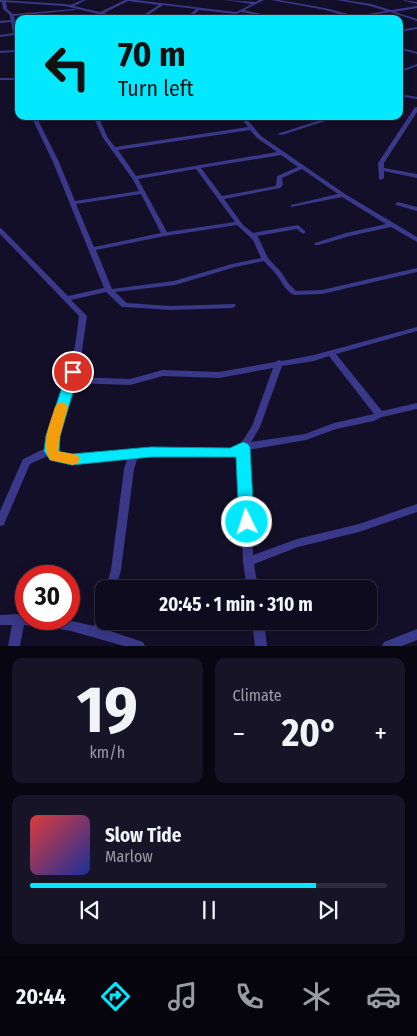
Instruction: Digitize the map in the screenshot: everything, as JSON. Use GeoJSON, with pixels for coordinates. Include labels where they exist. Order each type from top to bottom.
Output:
{"type":"FeatureCollection","features":[{"type":"Feature","properties":{"kind":"street"},"geometry":{"type":"LineString","coordinates":[[72,6],[84,0]]}},
{"type":"Feature","properties":{"kind":"street"},"geometry":{"type":"LineString","coordinates":[[101,12],[128,0],[236,13],[262,0]]}},
{"type":"Feature","properties":{"kind":"street"},"geometry":{"type":"LineString","coordinates":[[226,0],[256,3]]}},
{"type":"Feature","properties":{"kind":"street"},"geometry":{"type":"LineString","coordinates":[[273,0],[348,15]]}},
{"type":"Feature","properties":{"kind":"street"},"geometry":{"type":"LineString","coordinates":[[339,0],[372,5],[400,15]]}},
{"type":"Feature","properties":{"kind":"street"},"geometry":{"type":"LineString","coordinates":[[405,0],[417,3]]}},
{"type":"Feature","properties":{"kind":"street"},"geometry":{"type":"LineString","coordinates":[[86,10],[11,15],[2,10],[2,2],[38,2],[72,6],[112,15]]}},
{"type":"Feature","properties":{"kind":"street"},"geometry":{"type":"LineString","coordinates":[[145,15],[162,5]]}},
{"type":"Feature","properties":{"kind":"street"},"geometry":{"type":"LineString","coordinates":[[371,15],[417,7]]}},
{"type":"Feature","properties":{"kind":"street"},"geometry":{"type":"LineString","coordinates":[[191,15],[198,9]]}},
{"type":"Feature","properties":{"kind":"street"},"geometry":{"type":"LineString","coordinates":[[242,10],[266,15]]}},
{"type":"Feature","properties":{"kind":"street"},"geometry":{"type":"LineString","coordinates":[[0,36],[14,34],[11,15]]}},
{"type":"Feature","properties":{"kind":"street"},"geometry":{"type":"LineString","coordinates":[[403,16],[417,20]]}},
{"type":"Feature","properties":{"kind":"street"},"geometry":{"type":"LineString","coordinates":[[0,22],[13,21]]}},
{"type":"Feature","properties":{"kind":"street"},"geometry":{"type":"LineString","coordinates":[[403,30],[417,28]]}},
{"type":"Feature","properties":{"kind":"street"},"geometry":{"type":"LineString","coordinates":[[404,51],[417,49]]}},
{"type":"Feature","properties":{"kind":"street"},"geometry":{"type":"LineString","coordinates":[[0,52],[15,51]]}},
{"type":"Feature","properties":{"kind":"street"},"geometry":{"type":"LineString","coordinates":[[404,51],[417,53]]}},
{"type":"Feature","properties":{"kind":"street"},"geometry":{"type":"LineString","coordinates":[[403,70],[417,65]]}},
{"type":"Feature","properties":{"kind":"street"},"geometry":{"type":"LineString","coordinates":[[0,79],[15,79]]}},
{"type":"Feature","properties":{"kind":"street"},"geometry":{"type":"LineString","coordinates":[[403,96],[417,98]]}},
{"type":"Feature","properties":{"kind":"street"},"geometry":{"type":"LineString","coordinates":[[380,178],[381,163],[417,108]]}},
{"type":"Feature","properties":{"kind":"street"},"geometry":{"type":"LineString","coordinates":[[35,120],[56,162],[109,290],[125,305],[170,308],[232,306]]}},
{"type":"Feature","properties":{"kind":"street"},"geometry":{"type":"LineString","coordinates":[[97,120],[106,138],[135,178],[165,234]]}},
{"type":"Feature","properties":{"kind":"street"},"geometry":{"type":"LineString","coordinates":[[245,120],[259,138],[343,195],[417,240]]}},
{"type":"Feature","properties":{"kind":"street"},"geometry":{"type":"LineString","coordinates":[[280,134],[326,120]]}},
{"type":"Feature","properties":{"kind":"street"},"geometry":{"type":"LineString","coordinates":[[115,149],[252,128]]}},
{"type":"Feature","properties":{"kind":"street"},"geometry":{"type":"LineString","coordinates":[[135,178],[282,152]]}},
{"type":"Feature","properties":{"kind":"street"},"geometry":{"type":"LineString","coordinates":[[197,167],[239,223],[253,235],[265,260],[279,273],[286,285],[294,293],[322,292],[417,270]]}},
{"type":"Feature","properties":{"kind":"street"},"geometry":{"type":"LineString","coordinates":[[221,198],[278,187],[280,185],[279,177],[302,167]]}},
{"type":"Feature","properties":{"kind":"street"},"geometry":{"type":"LineString","coordinates":[[381,169],[417,176]]}},
{"type":"Feature","properties":{"kind":"street"},"geometry":{"type":"LineString","coordinates":[[72,203],[143,192]]}},
{"type":"Feature","properties":{"kind":"street"},"geometry":{"type":"LineString","coordinates":[[293,206],[343,195]]}},
{"type":"Feature","properties":{"kind":"street"},"geometry":{"type":"LineString","coordinates":[[398,204],[417,209]]}},
{"type":"Feature","properties":{"kind":"street"},"geometry":{"type":"LineString","coordinates":[[92,248],[165,234],[239,223]]}},
{"type":"Feature","properties":{"kind":"street"},"geometry":{"type":"LineString","coordinates":[[317,244],[390,225]]}},
{"type":"Feature","properties":{"kind":"street"},"geometry":{"type":"LineString","coordinates":[[253,235],[298,227],[303,232]]}},
{"type":"Feature","properties":{"kind":"street"},"geometry":{"type":"LineString","coordinates":[[0,230],[83,316],[76,358],[53,436],[52,450],[55,457],[72,459],[151,452],[232,453],[243,447],[306,437],[334,426],[374,418],[417,406]]}},
{"type":"Feature","properties":{"kind":"street"},"geometry":{"type":"LineString","coordinates":[[66,299],[109,290],[181,282],[234,265],[265,260]]}},
{"type":"Feature","properties":{"kind":"street"},"geometry":{"type":"LineString","coordinates":[[69,380],[130,382],[163,372],[219,375],[314,358],[417,328]]}},
{"type":"Feature","properties":{"kind":"street"},"geometry":{"type":"LineString","coordinates":[[331,353],[380,415]]}},
{"type":"Feature","properties":{"kind":"street"},"geometry":{"type":"LineString","coordinates":[[251,580],[248,562],[243,447],[256,427],[279,363]]}},
{"type":"Feature","properties":{"kind":"street"},"geometry":{"type":"LineString","coordinates":[[0,522],[26,462],[52,450]]}},
{"type":"Feature","properties":{"kind":"street"},"geometry":{"type":"LineString","coordinates":[[113,580],[116,570],[129,469],[134,454]]}},
{"type":"Feature","properties":{"kind":"street"},"geometry":{"type":"LineString","coordinates":[[248,562],[297,543],[359,528],[417,508]]}},
{"type":"Feature","properties":{"kind":"street"},"geometry":{"type":"LineString","coordinates":[[0,620],[15,619]]}},
{"type":"Feature","properties":{"kind":"street"},"geometry":{"type":"LineString","coordinates":[[80,627],[95,630]]}},
{"type":"Feature","properties":{"kind":"street"},"geometry":{"type":"LineString","coordinates":[[14,646],[17,630]]}},
{"type":"Feature","properties":{"kind":"street"},"geometry":{"type":"LineString","coordinates":[[98,630],[139,646]]}},
{"type":"Feature","properties":{"kind":"street"},"geometry":{"type":"LineString","coordinates":[[259,630],[261,646]]}},
{"type":"Feature","properties":{"kind":"street"},"geometry":{"type":"LineString","coordinates":[[388,646],[417,634]]}},
{"type":"Feature","properties":{"kind":"slow traffic"},"geometry":{"type":"LineString","coordinates":[[62,407],[53,436],[51,451],[55,457],[73,459]]}},
{"type":"Feature","properties":{"kind":"route"},"geometry":{"type":"LineString","coordinates":[[73,372],[53,436],[51,451],[55,457],[72,459],[151,452],[232,453],[243,447],[247,522]]}}]}
